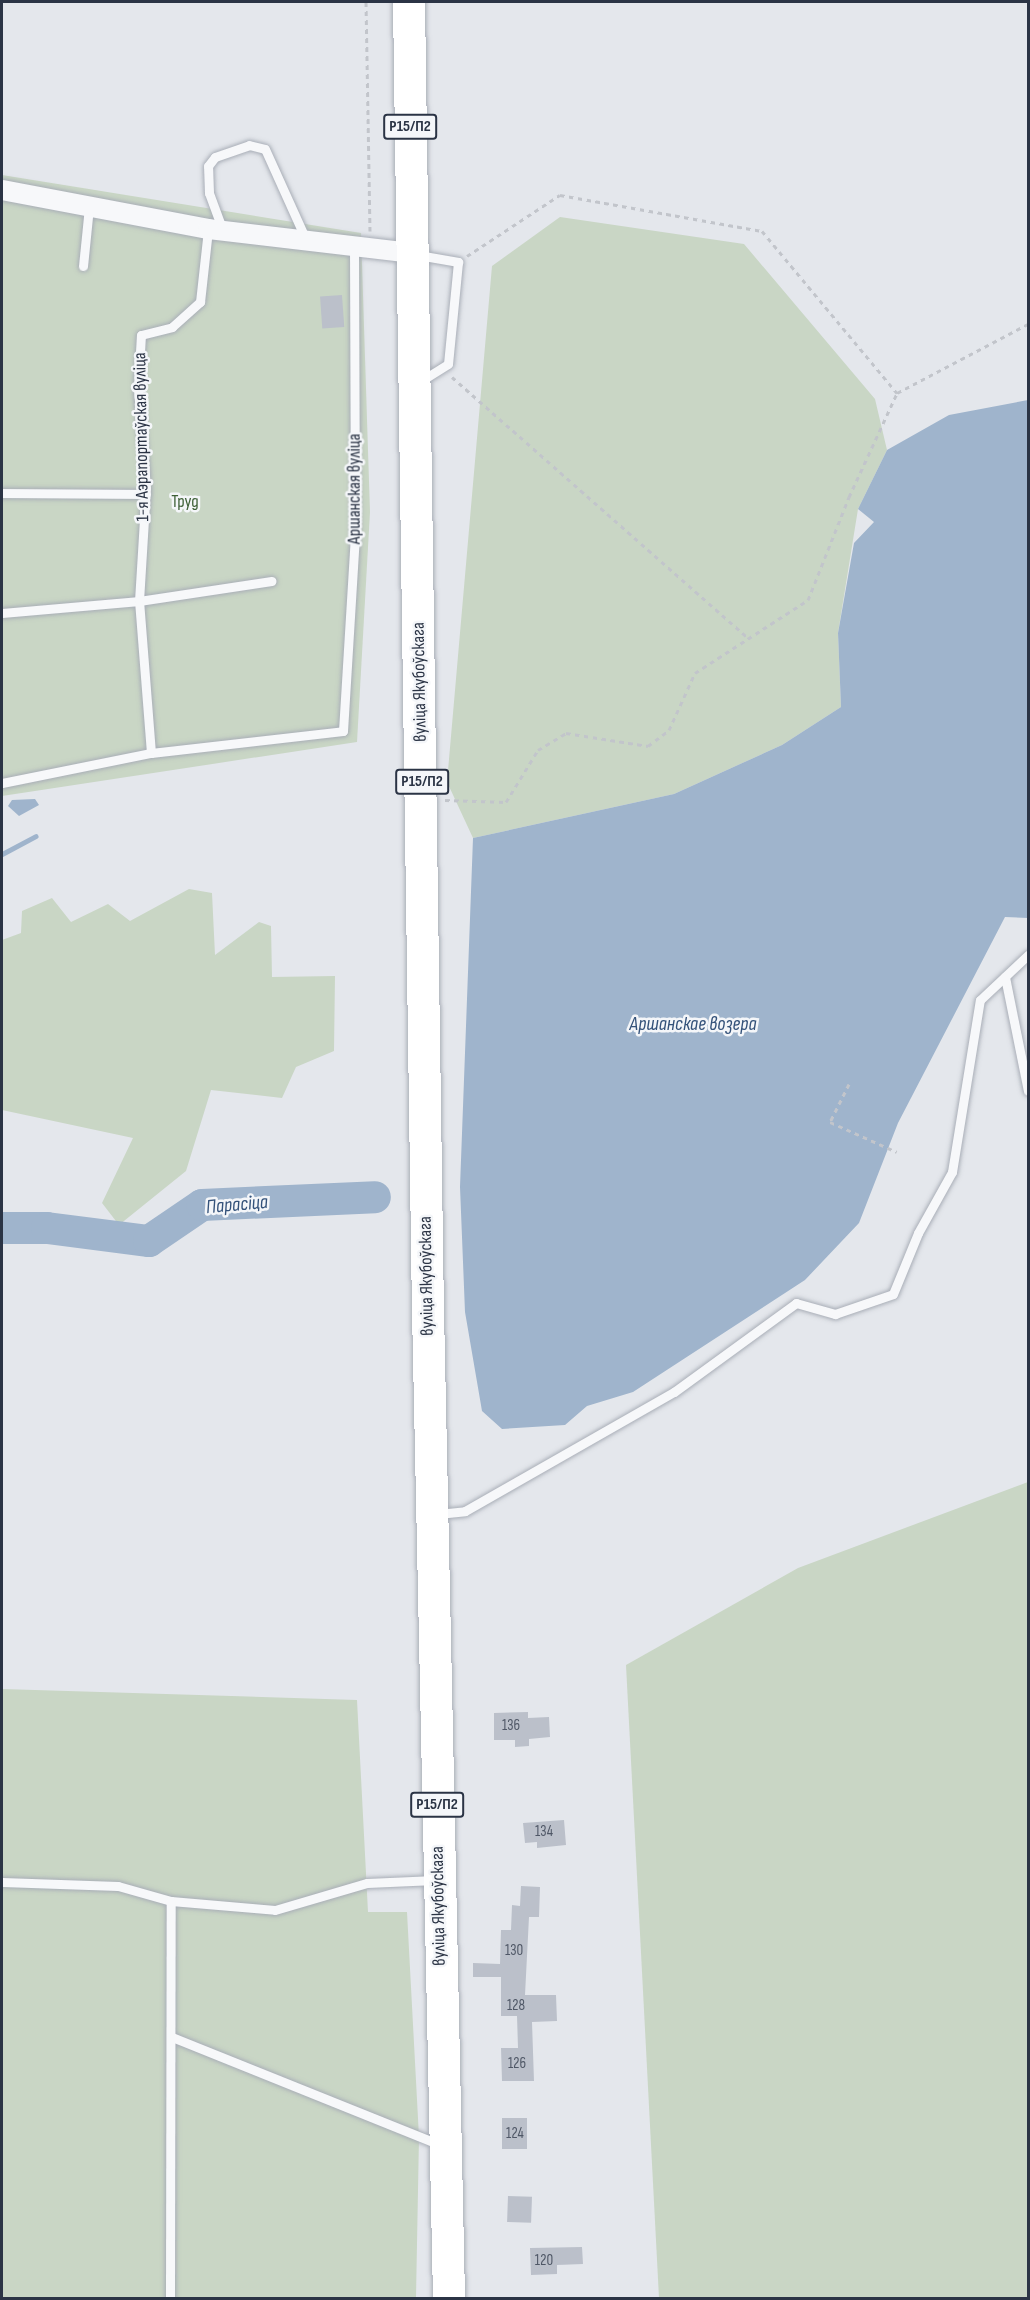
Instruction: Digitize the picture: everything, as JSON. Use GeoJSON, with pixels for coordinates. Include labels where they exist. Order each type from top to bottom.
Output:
{"type":"FeatureCollection","features":[{"type":"Feature","properties":{"kind":"main road","name":"Р15/П2"},"geometry":{"type":"LineString","coordinates":[[409,2],[412,254]]}},
{"type":"Feature","properties":{"kind":"main road","name":"вуліца Якубоўскага"},"geometry":{"type":"LineString","coordinates":[[412,254],[438,1880],[449,2298]]}},
{"type":"Feature","properties":{"kind":"street"},"geometry":{"type":"LineString","coordinates":[[2,190],[90,204],[215,230],[412,254]]}},
{"type":"Feature","properties":{"kind":"lane"},"geometry":{"type":"LineString","coordinates":[[215,230],[209,192],[208,166],[215,157],[249,145],[265,149],[306,240]]}},
{"type":"Feature","properties":{"kind":"lane"},"geometry":{"type":"LineString","coordinates":[[83,266],[90,204]]}},
{"type":"Feature","properties":{"kind":"lane","name":"1-я Аэрапортаўская вуліца"},"geometry":{"type":"LineString","coordinates":[[151,753],[139,601],[146,494],[138,388],[141,335],[172,327],[200,302],[215,230]]}},
{"type":"Feature","properties":{"kind":"lane","name":"Аршанская вуліца"},"geometry":{"type":"LineString","coordinates":[[151,753],[343,731],[356,534],[362,247]]}},
{"type":"Feature","properties":{"kind":"lane"},"geometry":{"type":"LineString","coordinates":[[412,254],[458,262],[448,364],[414,386]]}},
{"type":"Feature","properties":{"kind":"lane"},"geometry":{"type":"LineString","coordinates":[[2,493],[146,494]]}},
{"type":"Feature","properties":{"kind":"lane"},"geometry":{"type":"LineString","coordinates":[[2,613],[139,601],[271,581]]}},
{"type":"Feature","properties":{"kind":"lane"},"geometry":{"type":"LineString","coordinates":[[2,783],[151,753]]}},
{"type":"Feature","properties":{"kind":"lane"},"geometry":{"type":"LineString","coordinates":[[432,1515],[465,1511],[674,1392],[796,1303],[835,1314],[893,1294],[918,1233],[952,1172],[980,1000],[1029,955]]}},
{"type":"Feature","properties":{"kind":"lane"},"geometry":{"type":"LineString","coordinates":[[1005,977],[1029,1091]]}},
{"type":"Feature","properties":{"kind":"lane"},"geometry":{"type":"LineString","coordinates":[[2,1882],[118,1886],[171,1901],[275,1910],[367,1882],[438,1880]]}},
{"type":"Feature","properties":{"kind":"lane"},"geometry":{"type":"LineString","coordinates":[[170,2298],[171,1901]]}},
{"type":"Feature","properties":{"kind":"lane"},"geometry":{"type":"LineString","coordinates":[[172,2037],[444,2147]]}},
{"type":"Feature","properties":{"kind":"path"},"geometry":{"type":"LineString","coordinates":[[362,247],[366,2]]}},
{"type":"Feature","properties":{"kind":"path"},"geometry":{"type":"LineString","coordinates":[[458,262],[560,195],[762,231],[897,393]]}},
{"type":"Feature","properties":{"kind":"path"},"geometry":{"type":"LineString","coordinates":[[422,799],[506,802],[538,750],[566,733],[648,746],[669,730],[695,673],[746,636],[808,600],[849,497],[897,393],[1029,324]]}},
{"type":"Feature","properties":{"kind":"path"},"geometry":{"type":"LineString","coordinates":[[441,368],[746,636]]}},
{"type":"Feature","properties":{"kind":"path"},"geometry":{"type":"LineString","coordinates":[[849,1084],[830,1122],[897,1152]]}},
{"type":"Feature","properties":{"kind":"green space","name":"Труд"},"geometry":{"type":"Polygon","coordinates":[[[2,175],[361,233],[370,512],[357,742],[2,796],[2,175]]]}},
{"type":"Feature","properties":{"kind":"green space"},"geometry":{"type":"Polygon","coordinates":[[[560,217],[744,244],[875,399],[887,450],[858,509],[838,633],[841,707],[782,745],[674,794],[473,838],[447,782],[492,266],[560,217]]]}},
{"type":"Feature","properties":{"kind":"green space"},"geometry":{"type":"Polygon","coordinates":[[[189,889],[212,893],[215,955],[259,922],[271,926],[272,977],[335,976],[334,1051],[296,1067],[282,1098],[211,1090],[186,1171],[119,1225],[102,1203],[133,1138],[2,1110],[2,940],[21,933],[22,911],[52,898],[71,922],[108,904],[130,921],[189,889]]]}},
{"type":"Feature","properties":{"kind":"green space"},"geometry":{"type":"Polygon","coordinates":[[[1028,1482],[1028,2298],[659,2298],[626,1665],[798,1568],[1028,1482]]]}},
{"type":"Feature","properties":{"kind":"green space"},"geometry":{"type":"Polygon","coordinates":[[[2,1689],[357,1700],[368,1912],[407,1912],[419,2137],[416,2298],[2,2298],[2,1689]]]}},
{"type":"Feature","properties":{"kind":"water","name":"Аршанскае возера"},"geometry":{"type":"Polygon","coordinates":[[[1028,400],[1028,918],[1005,917],[898,1123],[859,1223],[805,1280],[633,1392],[587,1406],[565,1425],[502,1429],[482,1411],[465,1312],[460,1187],[473,838],[674,794],[782,745],[841,707],[838,633],[854,543],[874,522],[858,509],[887,450],[949,415],[1028,400]]]}},
{"type":"Feature","properties":{"kind":"water"},"geometry":{"type":"Polygon","coordinates":[[[35,799],[39,805],[19,816],[8,806],[12,800],[35,799]]]}},
{"type":"Feature","properties":{"kind":"building"},"geometry":{"type":"Polygon","coordinates":[[[342,295],[344,327],[322,328],[320,297],[342,295]]]}},
{"type":"Feature","properties":{"kind":"building"},"geometry":{"type":"Polygon","coordinates":[[[528,1712],[528,1718],[549,1717],[550,1737],[529,1739],[529,1746],[515,1747],[515,1740],[494,1740],[494,1713],[528,1712]]]}},
{"type":"Feature","properties":{"kind":"building"},"geometry":{"type":"Polygon","coordinates":[[[564,1820],[566,1845],[537,1848],[537,1842],[525,1843],[523,1823],[564,1820]]]}},
{"type":"Feature","properties":{"kind":"building"},"geometry":{"type":"Polygon","coordinates":[[[521,1886],[540,1887],[539,1917],[529,1917],[525,1995],[556,1995],[557,2021],[532,2022],[534,2081],[502,2081],[501,2048],[518,2048],[517,2016],[501,2016],[501,1977],[473,1977],[473,1963],[500,1964],[501,1930],[511,1930],[512,1905],[520,1906],[521,1886]]]}},
{"type":"Feature","properties":{"kind":"building"},"geometry":{"type":"Polygon","coordinates":[[[502,2118],[527,2118],[527,2149],[502,2149],[502,2118]]]}},
{"type":"Feature","properties":{"kind":"building"},"geometry":{"type":"Polygon","coordinates":[[[508,2196],[532,2197],[531,2223],[507,2222],[508,2196]]]}},
{"type":"Feature","properties":{"kind":"building"},"geometry":{"type":"Polygon","coordinates":[[[582,2247],[583,2264],[557,2265],[557,2274],[531,2275],[530,2248],[582,2247]]]}},
{"type":"Feature","properties":{"kind":"waterway"},"geometry":{"type":"LineString","coordinates":[[2,854],[36,836]]}},
{"type":"Feature","properties":{"kind":"waterway","name":"Парасіца"},"geometry":{"type":"LineString","coordinates":[[2,1228],[47,1228],[149,1241],[202,1205],[375,1197]]}}]}
